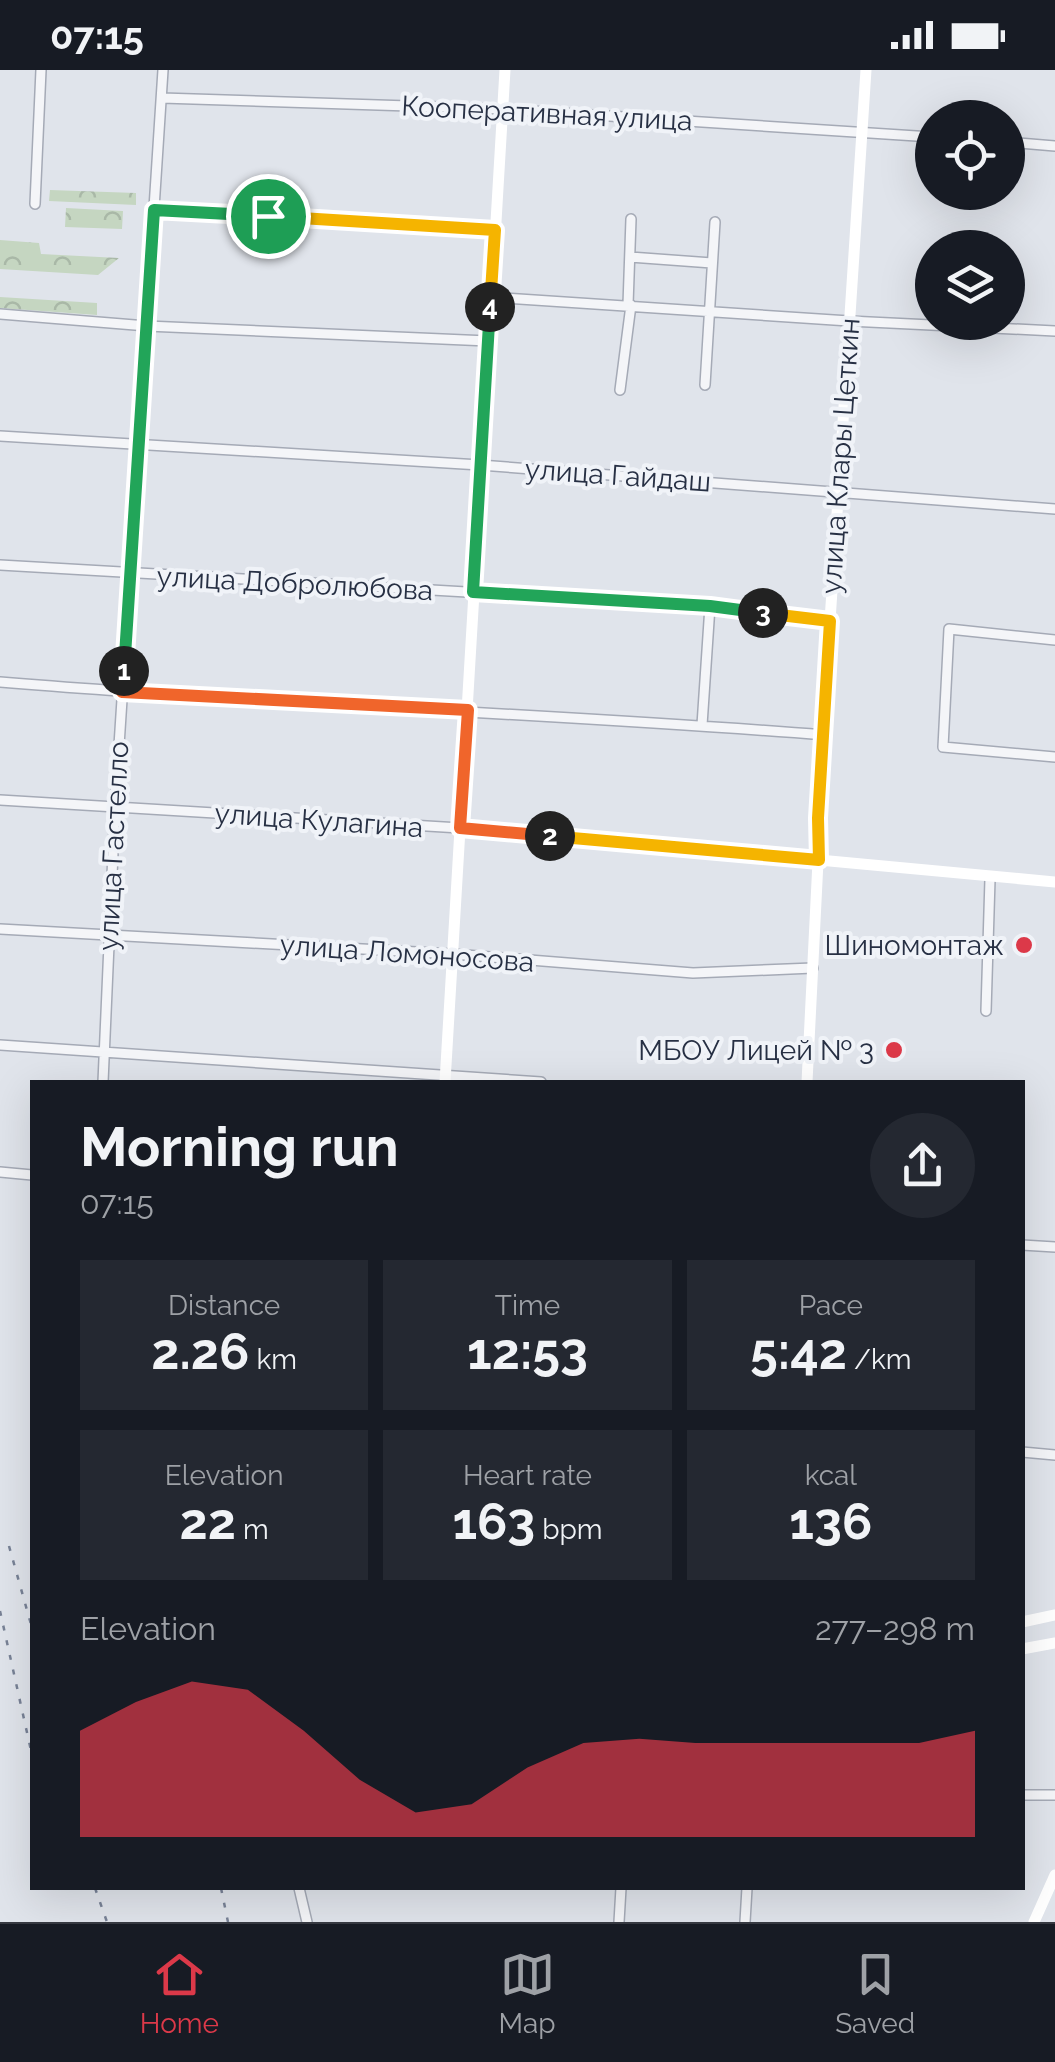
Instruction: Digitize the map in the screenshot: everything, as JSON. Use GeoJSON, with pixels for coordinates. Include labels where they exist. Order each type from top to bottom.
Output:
{"type":"FeatureCollection","features":[{"type":"Feature","properties":{"kind":"street"},"geometry":{"type":"LineString","coordinates":[[35,204],[41,70]]}},
{"type":"Feature","properties":{"kind":"street","name":"улица Гастелло"},"geometry":{"type":"LineString","coordinates":[[103,1080],[115,807],[163,70]]}},
{"type":"Feature","properties":{"kind":"street"},"geometry":{"type":"LineString","coordinates":[[446,1078],[505,70]]}},
{"type":"Feature","properties":{"kind":"street","name":"улица Клары Цеткин"},"geometry":{"type":"LineString","coordinates":[[807,1080],[830,621],[866,70]]}},
{"type":"Feature","properties":{"kind":"street","name":"Кооперативная улица"},"geometry":{"type":"LineString","coordinates":[[162,98],[502,108],[915,136]]}},
{"type":"Feature","properties":{"kind":"street"},"geometry":{"type":"LineString","coordinates":[[1025,143],[1055,146]]}},
{"type":"Feature","properties":{"kind":"street"},"geometry":{"type":"LineString","coordinates":[[154,210],[495,230]]}},
{"type":"Feature","properties":{"kind":"street"},"geometry":{"type":"LineString","coordinates":[[620,390],[630,305],[630,218]]}},
{"type":"Feature","properties":{"kind":"street"},"geometry":{"type":"LineString","coordinates":[[705,385],[714,222]]}},
{"type":"Feature","properties":{"kind":"street"},"geometry":{"type":"LineString","coordinates":[[630,257],[712,263]]}},
{"type":"Feature","properties":{"kind":"street"},"geometry":{"type":"LineString","coordinates":[[490,297],[1055,331]]}},
{"type":"Feature","properties":{"kind":"street"},"geometry":{"type":"LineString","coordinates":[[0,314],[147,326],[488,341]]}},
{"type":"Feature","properties":{"kind":"street","name":"улица Гайдаш"},"geometry":{"type":"LineString","coordinates":[[0,436],[480,465],[1055,509]]}},
{"type":"Feature","properties":{"kind":"street","name":"улица Добролюбова"},"geometry":{"type":"LineString","coordinates":[[0,565],[710,606],[830,621]]}},
{"type":"Feature","properties":{"kind":"street"},"geometry":{"type":"LineString","coordinates":[[702,725],[710,606]]}},
{"type":"Feature","properties":{"kind":"street"},"geometry":{"type":"LineString","coordinates":[[1055,640],[949,629],[943,747],[1055,757]]}},
{"type":"Feature","properties":{"kind":"street"},"geometry":{"type":"LineString","coordinates":[[0,682],[824,735]]}},
{"type":"Feature","properties":{"kind":"street","name":"улица Кулагина"},"geometry":{"type":"LineString","coordinates":[[0,800],[460,828],[1055,882]]}},
{"type":"Feature","properties":{"kind":"street"},"geometry":{"type":"LineString","coordinates":[[986,1011],[990,878]]}},
{"type":"Feature","properties":{"kind":"street","name":"улица Ломоносова"},"geometry":{"type":"LineString","coordinates":[[0,929],[453,954],[693,973],[813,968]]}},
{"type":"Feature","properties":{"kind":"street"},"geometry":{"type":"LineString","coordinates":[[0,1045],[494,1080]]}},
{"type":"Feature","properties":{"kind":"street"},"geometry":{"type":"LineString","coordinates":[[0,1172],[30,1175]]}},
{"type":"Feature","properties":{"kind":"street"},"geometry":{"type":"LineString","coordinates":[[1025,1244],[1055,1247]]}},
{"type":"Feature","properties":{"kind":"street"},"geometry":{"type":"LineString","coordinates":[[1025,1452],[1055,1455]]}},
{"type":"Feature","properties":{"kind":"street"},"geometry":{"type":"LineString","coordinates":[[1025,1621],[1055,1616]]}},
{"type":"Feature","properties":{"kind":"street"},"geometry":{"type":"LineString","coordinates":[[1025,1648],[1055,1643]]}},
{"type":"Feature","properties":{"kind":"street"},"geometry":{"type":"LineString","coordinates":[[1025,1794],[1055,1795]]}},
{"type":"Feature","properties":{"kind":"street"},"geometry":{"type":"LineString","coordinates":[[1034,1922],[1055,1874]]}},
{"type":"Feature","properties":{"kind":"street"},"geometry":{"type":"LineString","coordinates":[[299,1890],[307,1922]]}},
{"type":"Feature","properties":{"kind":"street"},"geometry":{"type":"LineString","coordinates":[[619,1922],[622,1890]]}},
{"type":"Feature","properties":{"kind":"street"},"geometry":{"type":"LineString","coordinates":[[744,1922],[747,1890]]}},
{"type":"Feature","properties":{"kind":"green space"},"geometry":{"type":"Polygon","coordinates":[[[50,190],[136,193],[136,205],[49,201],[50,190]]]}},
{"type":"Feature","properties":{"kind":"green space"},"geometry":{"type":"Polygon","coordinates":[[[66,208],[123,211],[122,229],[65,227],[66,208]]]}},
{"type":"Feature","properties":{"kind":"green space"},"geometry":{"type":"Polygon","coordinates":[[[0,240],[39,243],[41,254],[119,258],[98,275],[0,269],[0,240]]]}},
{"type":"Feature","properties":{"kind":"green space"},"geometry":{"type":"Polygon","coordinates":[[[0,297],[97,303],[97,315],[0,308],[0,297]]]}},
{"type":"Feature","properties":{"kind":"railway"},"geometry":{"type":"LineString","coordinates":[[9,1546],[30,1621]]}},
{"type":"Feature","properties":{"kind":"railway"},"geometry":{"type":"LineString","coordinates":[[0,1611],[30,1746]]}},
{"type":"Feature","properties":{"kind":"railway"},"geometry":{"type":"LineString","coordinates":[[96,1890],[107,1922]]}},
{"type":"Feature","properties":{"kind":"railway"},"geometry":{"type":"LineString","coordinates":[[221,1890],[228,1922]]}},
{"type":"Feature","properties":{"kind":"place","name":"Шиномонтаж"},"geometry":{"type":"Point","coordinates":[1024,945]}},
{"type":"Feature","properties":{"kind":"place","name":"МБОУ Лицей № 3"},"geometry":{"type":"Point","coordinates":[894,1050]}},
{"type":"Feature","properties":{"kind":"route"},"geometry":{"type":"LineString","coordinates":[[154,210],[268,216],[495,230],[473,592],[710,606],[830,621],[819,860],[460,828],[468,710],[122,692],[154,210]]}}]}
